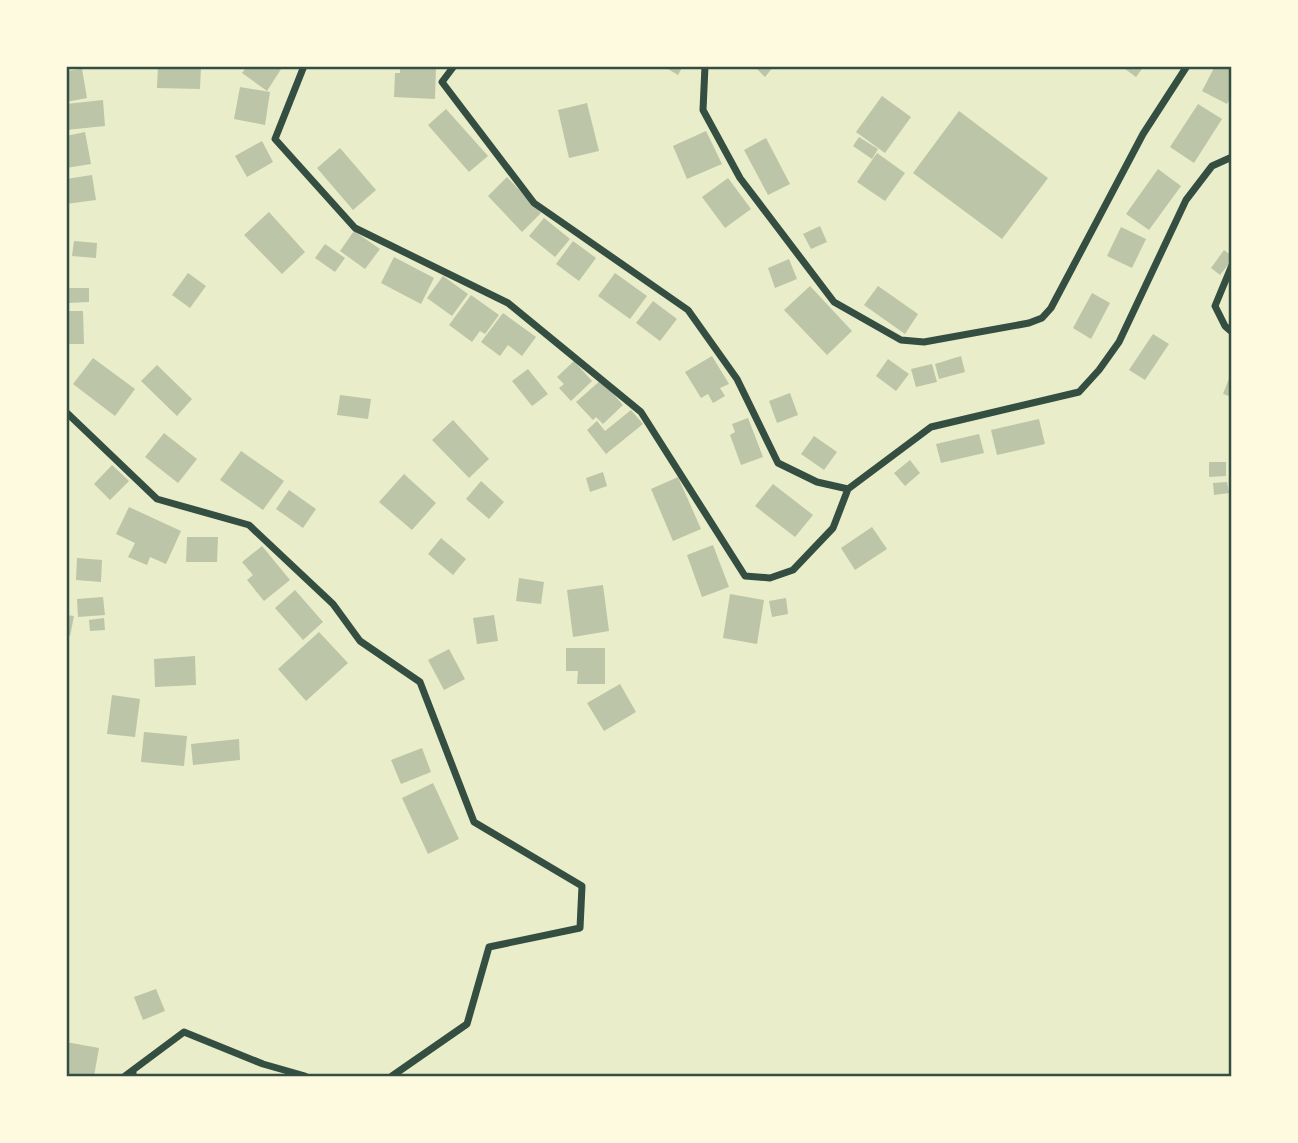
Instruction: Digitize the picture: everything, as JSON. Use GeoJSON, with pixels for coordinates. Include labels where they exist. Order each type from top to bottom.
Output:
{"type":"FeatureCollection","features":[{"type":"Feature","properties":{"kind":"street"},"geometry":{"type":"LineString","coordinates":[[304,66],[275,139],[355,228],[508,303],[641,412],[745,576],[770,578],[793,570],[833,528],[848,489],[931,427],[1079,392],[1119,342],[1186,200],[1212,166],[1231,157]]}},
{"type":"Feature","properties":{"kind":"street"},"geometry":{"type":"LineString","coordinates":[[454,66],[442,82],[534,203],[688,310],[737,379],[778,463],[817,482],[848,489]]}},
{"type":"Feature","properties":{"kind":"street"},"geometry":{"type":"LineString","coordinates":[[705,66],[703,110],[740,178],[818,283],[834,302],[878,328],[901,340],[924,342],[1029,323],[1042,318],[1051,308],[1143,134],[1187,66]]}},
{"type":"Feature","properties":{"kind":"street"},"geometry":{"type":"LineString","coordinates":[[1231,265],[1215,306],[1231,332]]}},
{"type":"Feature","properties":{"kind":"street"},"geometry":{"type":"LineString","coordinates":[[66,412],[157,499],[249,525],[333,604],[360,641],[420,682],[474,822],[582,886],[580,928],[489,947],[467,1024],[392,1076]]}},
{"type":"Feature","properties":{"kind":"street"},"geometry":{"type":"LineString","coordinates":[[125,1076],[133,1073],[184,1032],[263,1064],[305,1076]]}},
{"type":"Feature","properties":{"kind":"building"},"geometry":{"type":"Polygon","coordinates":[[[158,66],[201,66],[200,89],[157,88],[158,66]]]}},
{"type":"Feature","properties":{"kind":"building"},"geometry":{"type":"Polygon","coordinates":[[[247,66],[283,66],[267,91],[242,73],[247,66]]]}},
{"type":"Feature","properties":{"kind":"building"},"geometry":{"type":"Polygon","coordinates":[[[400,66],[436,66],[435,99],[394,97],[395,73],[400,73],[400,66]]]}},
{"type":"Feature","properties":{"kind":"building"},"geometry":{"type":"Polygon","coordinates":[[[663,66],[683,66],[678,75],[663,66]]]}},
{"type":"Feature","properties":{"kind":"building"},"geometry":{"type":"Polygon","coordinates":[[[754,66],[774,66],[765,77],[754,66]]]}},
{"type":"Feature","properties":{"kind":"building"},"geometry":{"type":"Polygon","coordinates":[[[1121,66],[1144,66],[1136,77],[1121,66]]]}},
{"type":"Feature","properties":{"kind":"building"},"geometry":{"type":"Polygon","coordinates":[[[1215,66],[1232,66],[1232,95],[1227,104],[1202,91],[1215,66]]]}},
{"type":"Feature","properties":{"kind":"building"},"geometry":{"type":"Polygon","coordinates":[[[82,69],[87,98],[66,102],[66,71],[82,69]]]}},
{"type":"Feature","properties":{"kind":"building"},"geometry":{"type":"Polygon","coordinates":[[[240,87],[270,92],[265,125],[234,119],[240,87]]]}},
{"type":"Feature","properties":{"kind":"building"},"geometry":{"type":"Polygon","coordinates":[[[882,96],[911,117],[885,153],[856,132],[882,96]]]}},
{"type":"Feature","properties":{"kind":"building"},"geometry":{"type":"Polygon","coordinates":[[[103,100],[105,126],[66,130],[66,104],[103,100]]]}},
{"type":"Feature","properties":{"kind":"building"},"geometry":{"type":"Polygon","coordinates":[[[587,103],[599,151],[569,158],[558,110],[587,103]]]}},
{"type":"Feature","properties":{"kind":"building"},"geometry":{"type":"Polygon","coordinates":[[[1198,104],[1222,119],[1194,163],[1170,147],[1198,104]]]}},
{"type":"Feature","properties":{"kind":"building"},"geometry":{"type":"Polygon","coordinates":[[[446,109],[488,156],[469,172],[428,125],[446,109]]]}},
{"type":"Feature","properties":{"kind":"building"},"geometry":{"type":"Polygon","coordinates":[[[959,111],[1048,178],[1002,239],[913,173],[959,111]]]}},
{"type":"Feature","properties":{"kind":"building"},"geometry":{"type":"Polygon","coordinates":[[[706,131],[722,164],[687,179],[673,146],[706,131]]]}},
{"type":"Feature","properties":{"kind":"building"},"geometry":{"type":"Polygon","coordinates":[[[85,132],[91,164],[66,168],[66,136],[85,132]]]}},
{"type":"Feature","properties":{"kind":"building"},"geometry":{"type":"Polygon","coordinates":[[[859,137],[878,149],[872,159],[853,146],[859,137]]]}},
{"type":"Feature","properties":{"kind":"building"},"geometry":{"type":"Polygon","coordinates":[[[766,138],[790,184],[768,195],[744,150],[766,138]]]}},
{"type":"Feature","properties":{"kind":"building"},"geometry":{"type":"Polygon","coordinates":[[[262,141],[273,162],[247,177],[235,156],[262,141]]]}},
{"type":"Feature","properties":{"kind":"building"},"geometry":{"type":"Polygon","coordinates":[[[340,148],[376,190],[353,210],[317,168],[340,148]]]}},
{"type":"Feature","properties":{"kind":"building"},"geometry":{"type":"Polygon","coordinates":[[[877,153],[905,173],[885,201],[857,182],[877,153]]]}},
{"type":"Feature","properties":{"kind":"building"},"geometry":{"type":"Polygon","coordinates":[[[1158,169],[1181,186],[1149,230],[1126,214],[1158,169]]]}},
{"type":"Feature","properties":{"kind":"building"},"geometry":{"type":"Polygon","coordinates":[[[92,175],[96,200],[66,204],[66,179],[92,175]]]}},
{"type":"Feature","properties":{"kind":"building"},"geometry":{"type":"Polygon","coordinates":[[[507,177],[541,213],[522,232],[488,196],[507,177]]]}},
{"type":"Feature","properties":{"kind":"building"},"geometry":{"type":"Polygon","coordinates":[[[728,178],[751,209],[725,228],[702,197],[728,178]]]}},
{"type":"Feature","properties":{"kind":"building"},"geometry":{"type":"Polygon","coordinates":[[[269,212],[305,252],[282,274],[244,235],[269,212]]]}},
{"type":"Feature","properties":{"kind":"building"},"geometry":{"type":"Polygon","coordinates":[[[544,218],[570,239],[555,257],[529,236],[544,218]]]}},
{"type":"Feature","properties":{"kind":"building"},"geometry":{"type":"Polygon","coordinates":[[[820,226],[827,242],[811,249],[803,234],[820,226]]]}},
{"type":"Feature","properties":{"kind":"building"},"geometry":{"type":"Polygon","coordinates":[[[1121,227],[1146,239],[1132,268],[1107,256],[1121,227]]]}},
{"type":"Feature","properties":{"kind":"building"},"geometry":{"type":"Polygon","coordinates":[[[354,231],[380,249],[365,269],[340,251],[354,231]]]}},
{"type":"Feature","properties":{"kind":"building"},"geometry":{"type":"Polygon","coordinates":[[[74,241],[97,243],[96,258],[72,256],[74,241]]]}},
{"type":"Feature","properties":{"kind":"building"},"geometry":{"type":"Polygon","coordinates":[[[573,241],[596,258],[579,281],[556,264],[573,241]]]}},
{"type":"Feature","properties":{"kind":"building"},"geometry":{"type":"Polygon","coordinates":[[[325,244],[345,258],[335,272],[315,258],[325,244]]]}},
{"type":"Feature","properties":{"kind":"building"},"geometry":{"type":"Polygon","coordinates":[[[1224,250],[1232,256],[1232,260],[1220,275],[1211,268],[1224,250]]]}},
{"type":"Feature","properties":{"kind":"building"},"geometry":{"type":"Polygon","coordinates":[[[394,257],[434,278],[421,304],[381,283],[394,257]]]}},
{"type":"Feature","properties":{"kind":"building"},"geometry":{"type":"Polygon","coordinates":[[[789,259],[797,279],[775,288],[768,268],[789,259]]]}},
{"type":"Feature","properties":{"kind":"building"},"geometry":{"type":"Polygon","coordinates":[[[188,273],[206,286],[190,308],[172,295],[188,273]]]}},
{"type":"Feature","properties":{"kind":"building"},"geometry":{"type":"Polygon","coordinates":[[[615,273],[647,296],[630,319],[598,296],[615,273]]]}},
{"type":"Feature","properties":{"kind":"building"},"geometry":{"type":"Polygon","coordinates":[[[443,276],[468,294],[452,316],[427,298],[443,276]]]}},
{"type":"Feature","properties":{"kind":"building"},"geometry":{"type":"Polygon","coordinates":[[[810,286],[852,331],[827,355],[784,310],[810,286]]]}},
{"type":"Feature","properties":{"kind":"building"},"geometry":{"type":"Polygon","coordinates":[[[878,286],[918,314],[905,334],[864,305],[878,286]]]}},
{"type":"Feature","properties":{"kind":"building"},"geometry":{"type":"Polygon","coordinates":[[[68,288],[89,288],[89,302],[67,303],[68,288]]]}},
{"type":"Feature","properties":{"kind":"building"},"geometry":{"type":"Polygon","coordinates":[[[1092,293],[1110,303],[1091,339],[1073,328],[1092,293]]]}},
{"type":"Feature","properties":{"kind":"building"},"geometry":{"type":"Polygon","coordinates":[[[471,295],[499,315],[485,334],[480,331],[472,342],[449,325],[471,295]]]}},
{"type":"Feature","properties":{"kind":"building"},"geometry":{"type":"Polygon","coordinates":[[[653,301],[677,319],[660,341],[636,323],[653,301]]]}},
{"type":"Feature","properties":{"kind":"building"},"geometry":{"type":"Polygon","coordinates":[[[66,311],[83,311],[84,344],[66,344],[66,311]]]}},
{"type":"Feature","properties":{"kind":"building"},"geometry":{"type":"Polygon","coordinates":[[[503,313],[536,337],[522,356],[508,345],[500,356],[481,342],[503,313]]]}},
{"type":"Feature","properties":{"kind":"building"},"geometry":{"type":"Polygon","coordinates":[[[1153,334],[1169,344],[1145,380],[1129,370],[1153,334]]]}},
{"type":"Feature","properties":{"kind":"building"},"geometry":{"type":"Polygon","coordinates":[[[712,356],[729,384],[720,388],[725,396],[713,403],[708,394],[701,398],[685,372],[712,356]]]}},
{"type":"Feature","properties":{"kind":"building"},"geometry":{"type":"Polygon","coordinates":[[[961,356],[965,372],[939,379],[935,364],[961,356]]]}},
{"type":"Feature","properties":{"kind":"building"},"geometry":{"type":"Polygon","coordinates":[[[93,358],[135,389],[115,416],[73,384],[93,358]]]}},
{"type":"Feature","properties":{"kind":"building"},"geometry":{"type":"Polygon","coordinates":[[[888,359],[909,374],[896,391],[876,376],[888,359]]]}},
{"type":"Feature","properties":{"kind":"building"},"geometry":{"type":"Polygon","coordinates":[[[574,361],[592,381],[571,401],[559,388],[564,384],[557,377],[574,361]]]}},
{"type":"Feature","properties":{"kind":"building"},"geometry":{"type":"Polygon","coordinates":[[[932,364],[937,382],[916,387],[911,369],[932,364]]]}},
{"type":"Feature","properties":{"kind":"building"},"geometry":{"type":"Polygon","coordinates":[[[157,365],[192,399],[177,416],[141,381],[157,365]]]}},
{"type":"Feature","properties":{"kind":"building"},"geometry":{"type":"Polygon","coordinates":[[[528,369],[548,394],[532,406],[512,381],[528,369]]]}},
{"type":"Feature","properties":{"kind":"building"},"geometry":{"type":"Polygon","coordinates":[[[1232,371],[1232,397],[1223,394],[1232,371]]]}},
{"type":"Feature","properties":{"kind":"building"},"geometry":{"type":"Polygon","coordinates":[[[601,380],[623,405],[603,424],[596,417],[593,420],[576,402],[601,380]]]}},
{"type":"Feature","properties":{"kind":"building"},"geometry":{"type":"Polygon","coordinates":[[[790,393],[798,415],[777,423],[769,401],[790,393]]]}},
{"type":"Feature","properties":{"kind":"building"},"geometry":{"type":"Polygon","coordinates":[[[340,395],[371,399],[368,419],[337,415],[340,395]]]}},
{"type":"Feature","properties":{"kind":"building"},"geometry":{"type":"Polygon","coordinates":[[[631,410],[643,424],[606,454],[587,430],[597,421],[605,431],[631,410]]]}},
{"type":"Feature","properties":{"kind":"building"},"geometry":{"type":"Polygon","coordinates":[[[748,418],[763,457],[741,465],[730,435],[735,432],[732,424],[748,418]]]}},
{"type":"Feature","properties":{"kind":"building"},"geometry":{"type":"Polygon","coordinates":[[[1039,419],[1045,444],[997,455],[991,430],[1039,419]]]}},
{"type":"Feature","properties":{"kind":"building"},"geometry":{"type":"Polygon","coordinates":[[[453,420],[489,459],[469,478],[432,440],[453,420]]]}},
{"type":"Feature","properties":{"kind":"building"},"geometry":{"type":"Polygon","coordinates":[[[164,433],[197,459],[178,483],[145,457],[164,433]]]}},
{"type":"Feature","properties":{"kind":"building"},"geometry":{"type":"Polygon","coordinates":[[[979,434],[984,453],[941,463],[936,444],[979,434]]]}},
{"type":"Feature","properties":{"kind":"building"},"geometry":{"type":"Polygon","coordinates":[[[814,436],[837,452],[824,470],[801,454],[814,436]]]}},
{"type":"Feature","properties":{"kind":"building"},"geometry":{"type":"Polygon","coordinates":[[[241,451],[284,481],[263,510],[220,480],[241,451]]]}},
{"type":"Feature","properties":{"kind":"building"},"geometry":{"type":"Polygon","coordinates":[[[910,460],[920,473],[905,486],[894,473],[910,460]]]}},
{"type":"Feature","properties":{"kind":"building"},"geometry":{"type":"Polygon","coordinates":[[[1209,462],[1226,462],[1226,476],[1209,477],[1209,462]]]}},
{"type":"Feature","properties":{"kind":"building"},"geometry":{"type":"Polygon","coordinates":[[[112,465],[129,481],[110,500],[94,484],[112,465]]]}},
{"type":"Feature","properties":{"kind":"building"},"geometry":{"type":"Polygon","coordinates":[[[603,472],[607,486],[590,492],[586,478],[603,472]]]}},
{"type":"Feature","properties":{"kind":"building"},"geometry":{"type":"Polygon","coordinates":[[[404,474],[436,503],[412,530],[379,502],[404,474]]]}},
{"type":"Feature","properties":{"kind":"building"},"geometry":{"type":"Polygon","coordinates":[[[678,477],[701,529],[673,541],[651,489],[678,477]]]}},
{"type":"Feature","properties":{"kind":"building"},"geometry":{"type":"Polygon","coordinates":[[[481,481],[504,502],[489,519],[466,499],[481,481]]]}},
{"type":"Feature","properties":{"kind":"building"},"geometry":{"type":"Polygon","coordinates":[[[1227,482],[1229,493],[1214,495],[1213,483],[1227,482]]]}},
{"type":"Feature","properties":{"kind":"building"},"geometry":{"type":"Polygon","coordinates":[[[773,484],[813,515],[795,537],[755,506],[773,484]]]}},
{"type":"Feature","properties":{"kind":"building"},"geometry":{"type":"Polygon","coordinates":[[[289,490],[316,509],[303,528],[276,509],[289,490]]]}},
{"type":"Feature","properties":{"kind":"building"},"geometry":{"type":"Polygon","coordinates":[[[129,507],[181,531],[166,564],[150,557],[147,565],[128,557],[135,543],[116,534],[129,507]]]}},
{"type":"Feature","properties":{"kind":"building"},"geometry":{"type":"Polygon","coordinates":[[[872,527],[887,549],[855,570],[841,548],[872,527]]]}},
{"type":"Feature","properties":{"kind":"building"},"geometry":{"type":"Polygon","coordinates":[[[187,537],[218,537],[217,562],[186,562],[187,537]]]}},
{"type":"Feature","properties":{"kind":"building"},"geometry":{"type":"Polygon","coordinates":[[[441,538],[466,559],[453,575],[428,554],[441,538]]]}},
{"type":"Feature","properties":{"kind":"building"},"geometry":{"type":"Polygon","coordinates":[[[713,545],[729,587],[702,597],[687,555],[713,545]]]}},
{"type":"Feature","properties":{"kind":"building"},"geometry":{"type":"Polygon","coordinates":[[[262,546],[290,580],[264,601],[247,580],[253,575],[242,562],[262,546]]]}},
{"type":"Feature","properties":{"kind":"building"},"geometry":{"type":"Polygon","coordinates":[[[77,558],[102,560],[101,582],[76,580],[77,558]]]}},
{"type":"Feature","properties":{"kind":"building"},"geometry":{"type":"Polygon","coordinates":[[[519,578],[544,582],[541,604],[516,601],[519,578]]]}},
{"type":"Feature","properties":{"kind":"building"},"geometry":{"type":"Polygon","coordinates":[[[603,585],[609,631],[573,637],[567,590],[603,585]]]}},
{"type":"Feature","properties":{"kind":"building"},"geometry":{"type":"Polygon","coordinates":[[[295,590],[323,622],[303,640],[275,608],[295,590]]]}},
{"type":"Feature","properties":{"kind":"building"},"geometry":{"type":"Polygon","coordinates":[[[730,594],[764,600],[757,644],[723,638],[730,594]]]}},
{"type":"Feature","properties":{"kind":"building"},"geometry":{"type":"Polygon","coordinates":[[[103,597],[105,615],[78,617],[77,599],[103,597]]]}},
{"type":"Feature","properties":{"kind":"building"},"geometry":{"type":"Polygon","coordinates":[[[786,598],[788,614],[772,617],[769,601],[786,598]]]}},
{"type":"Feature","properties":{"kind":"building"},"geometry":{"type":"Polygon","coordinates":[[[66,615],[74,616],[70,636],[66,635],[66,615]]]}},
{"type":"Feature","properties":{"kind":"building"},"geometry":{"type":"Polygon","coordinates":[[[494,615],[498,641],[477,644],[473,618],[494,615]]]}},
{"type":"Feature","properties":{"kind":"building"},"geometry":{"type":"Polygon","coordinates":[[[104,618],[105,630],[90,631],[89,620],[104,618]]]}},
{"type":"Feature","properties":{"kind":"building"},"geometry":{"type":"Polygon","coordinates":[[[319,632],[348,663],[306,701],[278,669],[319,632]]]}},
{"type":"Feature","properties":{"kind":"building"},"geometry":{"type":"Polygon","coordinates":[[[566,648],[605,648],[605,684],[577,684],[578,671],[566,671],[566,648]]]}},
{"type":"Feature","properties":{"kind":"building"},"geometry":{"type":"Polygon","coordinates":[[[449,649],[465,679],[444,690],[428,660],[449,649]]]}},
{"type":"Feature","properties":{"kind":"building"},"geometry":{"type":"Polygon","coordinates":[[[195,656],[196,685],[155,687],[154,659],[195,656]]]}},
{"type":"Feature","properties":{"kind":"building"},"geometry":{"type":"Polygon","coordinates":[[[620,684],[636,712],[604,731],[587,703],[620,684]]]}},
{"type":"Feature","properties":{"kind":"building"},"geometry":{"type":"Polygon","coordinates":[[[112,695],[140,699],[135,737],[107,734],[112,695]]]}},
{"type":"Feature","properties":{"kind":"building"},"geometry":{"type":"Polygon","coordinates":[[[144,732],[187,736],[184,766],[141,762],[144,732]]]}},
{"type":"Feature","properties":{"kind":"building"},"geometry":{"type":"Polygon","coordinates":[[[239,739],[240,760],[193,765],[191,744],[239,739]]]}},
{"type":"Feature","properties":{"kind":"building"},"geometry":{"type":"Polygon","coordinates":[[[422,748],[431,772],[401,784],[391,760],[422,748]]]}},
{"type":"Feature","properties":{"kind":"building"},"geometry":{"type":"Polygon","coordinates":[[[433,783],[459,839],[428,854],[402,798],[433,783]]]}},
{"type":"Feature","properties":{"kind":"building"},"geometry":{"type":"Polygon","coordinates":[[[156,989],[165,1011],[143,1020],[134,997],[156,989]]]}},
{"type":"Feature","properties":{"kind":"building"},"geometry":{"type":"Polygon","coordinates":[[[66,1042],[99,1048],[94,1076],[66,1076],[66,1042]]]}}]}
